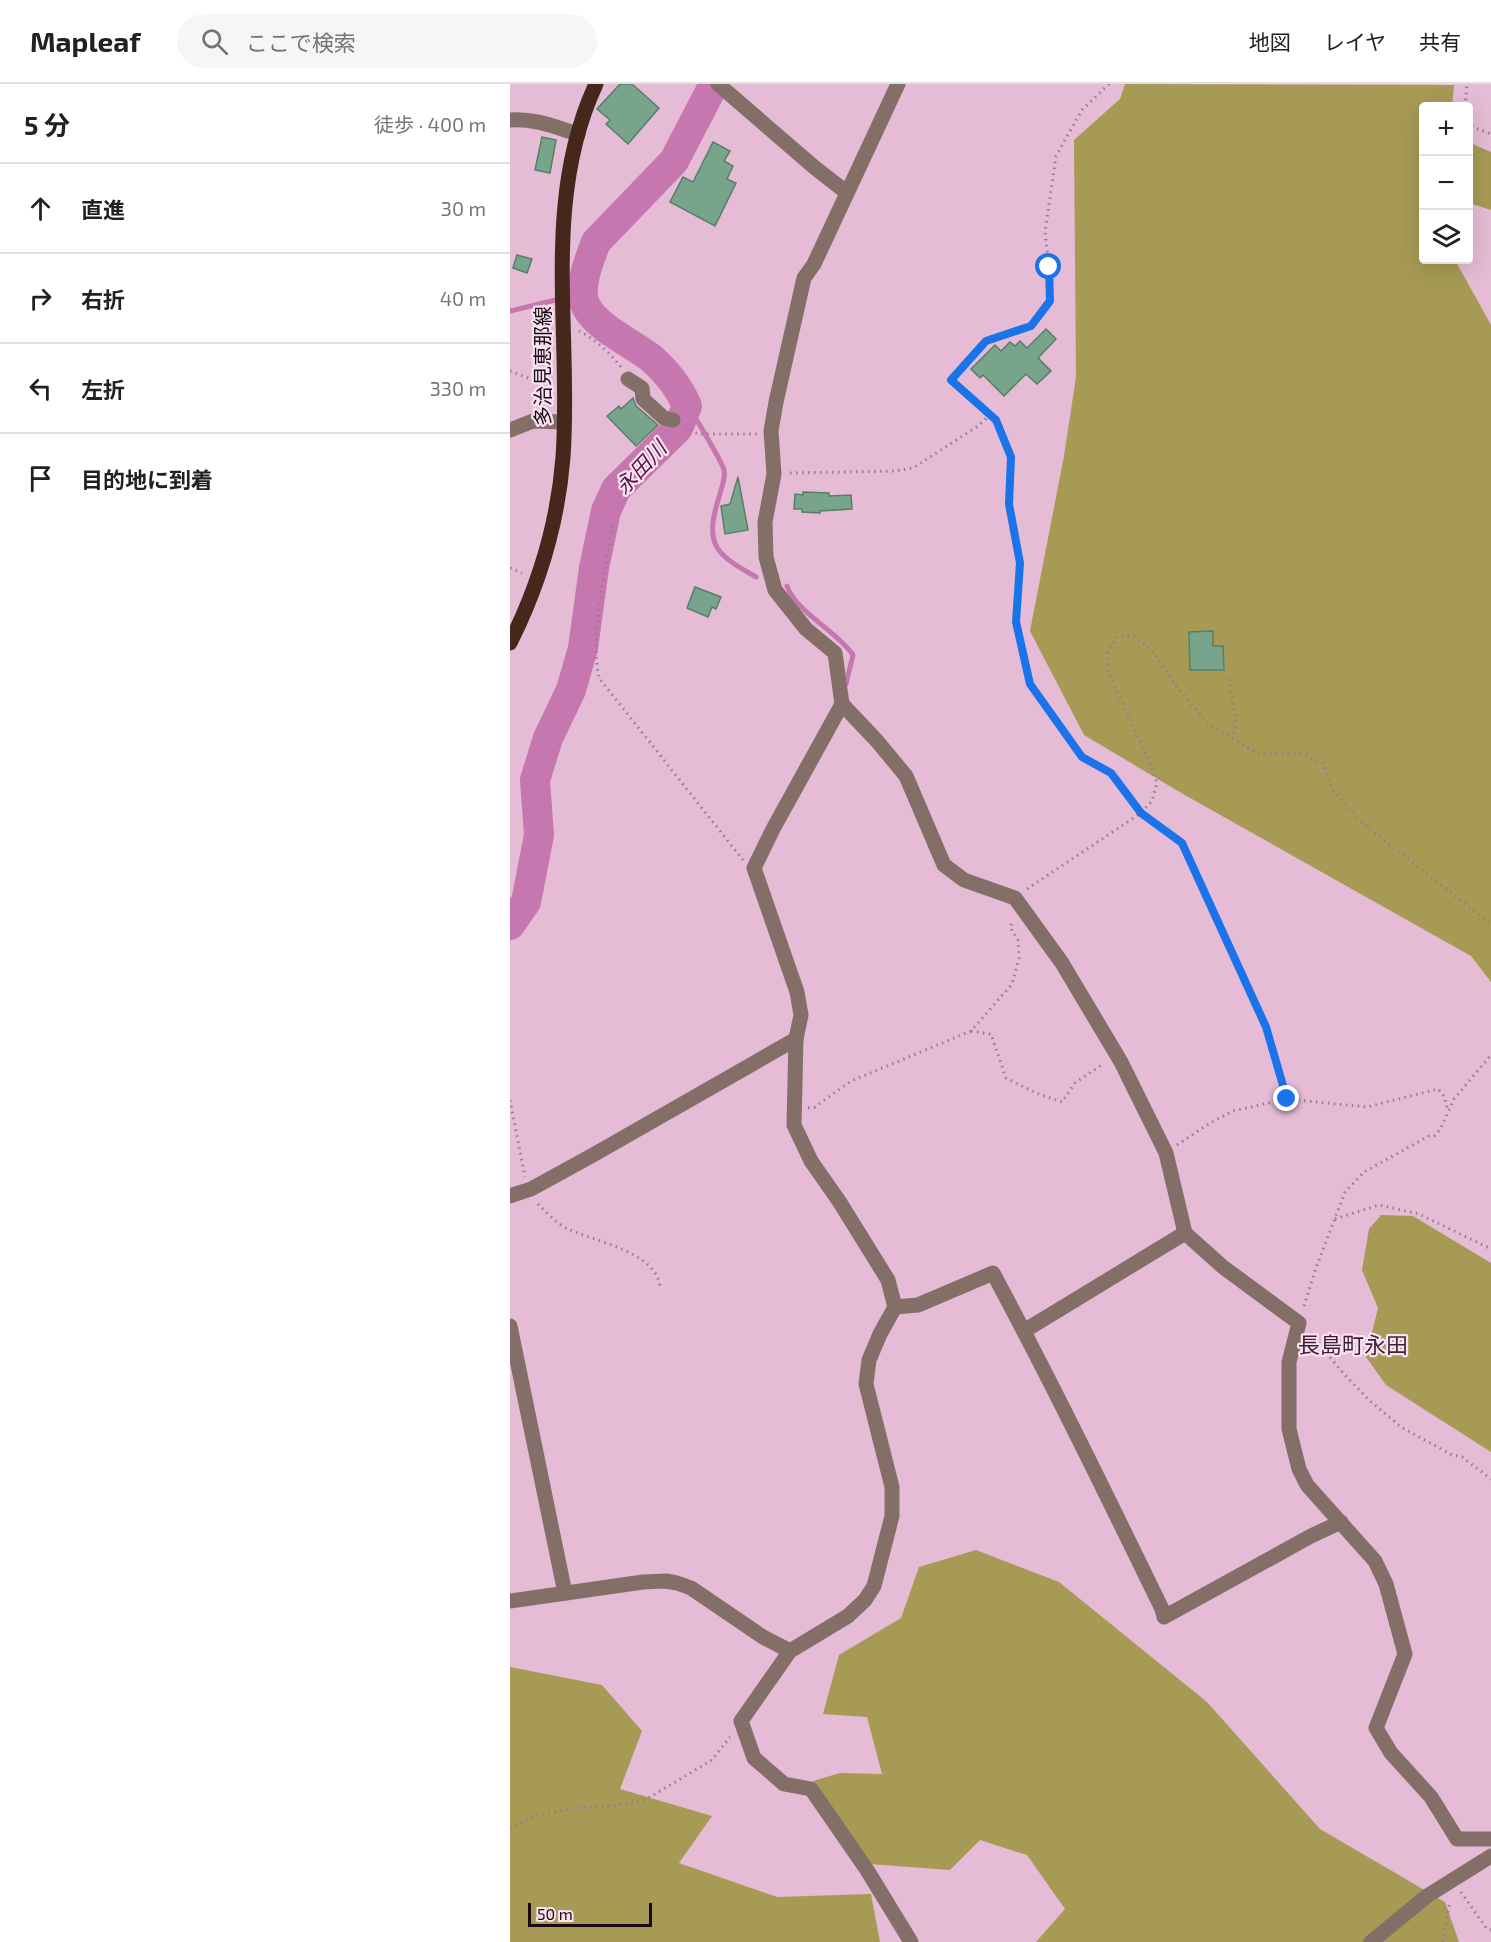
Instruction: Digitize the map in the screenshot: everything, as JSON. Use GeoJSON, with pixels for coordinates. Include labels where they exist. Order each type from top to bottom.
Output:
{"type":"FeatureCollection","features":[{"type":"Feature","properties":{"kind":"main road","name":"多治見恵那線"},"geometry":{"type":"LineString","coordinates":[[510,644],[538,580],[555,518],[563,456],[561,254],[563,208],[578,134],[596,84]]}},
{"type":"Feature","properties":{"kind":"street"},"geometry":{"type":"LineString","coordinates":[[718,84],[846,192]]}},
{"type":"Feature","properties":{"kind":"street"},"geometry":{"type":"LineString","coordinates":[[898,84],[814,264],[804,278],[776,402],[772,434],[774,474],[765,522],[766,557],[775,590],[806,629],[835,653],[842,704],[906,776],[944,866],[964,880],[1018,902],[1062,963],[1116,1054],[1166,1153],[1185,1233],[1222,1267],[1299,1323],[1289,1362],[1289,1428],[1299,1469],[1306,1485],[1375,1561],[1386,1584],[1406,1654],[1376,1728],[1391,1753],[1431,1797],[1457,1839],[1491,1839]]}},
{"type":"Feature","properties":{"kind":"street"},"geometry":{"type":"LineString","coordinates":[[510,120],[522,119],[543,123],[578,134]]}},
{"type":"Feature","properties":{"kind":"street"},"geometry":{"type":"LineString","coordinates":[[628,379],[642,388],[643,399],[664,418],[673,420]]}},
{"type":"Feature","properties":{"kind":"street"},"geometry":{"type":"LineString","coordinates":[[510,430],[532,421],[563,422]]}},
{"type":"Feature","properties":{"kind":"street"},"geometry":{"type":"LineString","coordinates":[[842,704],[754,868],[797,992],[801,1015],[796,1039],[794,1125],[811,1161],[888,1280],[895,1307],[869,1360],[866,1384],[892,1487],[892,1516],[880,1568],[874,1586],[865,1600],[848,1616],[790,1651],[741,1721],[754,1758],[784,1784],[811,1789],[867,1870],[911,1942]]}},
{"type":"Feature","properties":{"kind":"street"},"geometry":{"type":"LineString","coordinates":[[510,1196],[528,1190],[593,1155],[796,1039]]}},
{"type":"Feature","properties":{"kind":"street"},"geometry":{"type":"LineString","coordinates":[[1024,1330],[1185,1233]]}},
{"type":"Feature","properties":{"kind":"street"},"geometry":{"type":"LineString","coordinates":[[895,1307],[918,1305],[993,1273],[1024,1330],[1164,1617],[1311,1536],[1341,1522]]}},
{"type":"Feature","properties":{"kind":"street"},"geometry":{"type":"LineString","coordinates":[[510,1326],[565,1593]]}},
{"type":"Feature","properties":{"kind":"street"},"geometry":{"type":"LineString","coordinates":[[510,1601],[643,1582],[677,1583],[691,1588],[763,1637],[790,1651]]}},
{"type":"Feature","properties":{"kind":"street"},"geometry":{"type":"LineString","coordinates":[[1371,1942],[1427,1896],[1491,1856]]}},
{"type":"Feature","properties":{"kind":"path"},"geometry":{"type":"LineString","coordinates":[[1109,84],[1082,110],[1056,156],[1045,232],[1050,301],[1031,326],[986,341],[951,380],[996,420],[1011,457],[1009,504],[1020,563],[1016,622],[1030,684],[1082,757],[1111,773],[1141,813],[1182,843],[1266,1027],[1287,1099]]}},
{"type":"Feature","properties":{"kind":"path"},"geometry":{"type":"LineString","coordinates":[[1465,102],[1467,84]]}},
{"type":"Feature","properties":{"kind":"path"},"geometry":{"type":"LineString","coordinates":[[1473,127],[1491,134]]}},
{"type":"Feature","properties":{"kind":"path"},"geometry":{"type":"LineString","coordinates":[[563,331],[579,330],[591,337],[615,359],[628,379]]}},
{"type":"Feature","properties":{"kind":"path"},"geometry":{"type":"LineString","coordinates":[[510,370],[536,381],[563,383]]}},
{"type":"Feature","properties":{"kind":"path"},"geometry":{"type":"LineString","coordinates":[[774,474],[895,471],[913,468],[978,426],[990,415]]}},
{"type":"Feature","properties":{"kind":"path"},"geometry":{"type":"LineString","coordinates":[[688,428],[698,434],[772,434]]}},
{"type":"Feature","properties":{"kind":"path"},"geometry":{"type":"LineString","coordinates":[[612,526],[598,619],[597,667],[599,678],[740,857],[754,868]]}},
{"type":"Feature","properties":{"kind":"path"},"geometry":{"type":"LineString","coordinates":[[794,1109],[814,1107],[851,1081],[971,1031],[1012,984],[1019,958],[1018,940],[1010,927],[1018,902],[1141,813],[1152,801],[1157,783],[1148,758],[1109,675],[1107,652],[1117,637],[1134,636],[1153,652],[1177,687],[1209,725],[1259,754],[1302,754],[1324,764],[1331,788],[1362,824],[1491,924]]}},
{"type":"Feature","properties":{"kind":"path"},"geometry":{"type":"LineString","coordinates":[[1229,679],[1236,723],[1232,738]]}},
{"type":"Feature","properties":{"kind":"path"},"geometry":{"type":"LineString","coordinates":[[971,1031],[991,1034],[1006,1078],[1036,1093],[1062,1102],[1075,1083],[1116,1054]]}},
{"type":"Feature","properties":{"kind":"path"},"geometry":{"type":"LineString","coordinates":[[1491,1055],[1454,1099],[1440,1130],[1434,1136],[1429,1136],[1364,1172],[1345,1192],[1316,1269],[1299,1323],[1317,1340],[1344,1374],[1370,1401],[1401,1427],[1452,1455],[1462,1457],[1491,1479]]}},
{"type":"Feature","properties":{"kind":"path"},"geometry":{"type":"LineString","coordinates":[[1166,1153],[1210,1123],[1233,1111],[1287,1099],[1367,1107],[1438,1089],[1444,1096],[1448,1112]]}},
{"type":"Feature","properties":{"kind":"path"},"geometry":{"type":"LineString","coordinates":[[510,1100],[528,1190],[538,1204],[564,1227],[618,1247],[642,1260],[660,1282],[660,1288]]}},
{"type":"Feature","properties":{"kind":"path"},"geometry":{"type":"LineString","coordinates":[[1335,1219],[1378,1205],[1419,1214],[1491,1249]]}},
{"type":"Feature","properties":{"kind":"path"},"geometry":{"type":"LineString","coordinates":[[510,1829],[531,1817],[574,1808],[611,1806],[645,1800],[712,1760],[741,1721]]}},
{"type":"Feature","properties":{"kind":"path"},"geometry":{"type":"LineString","coordinates":[[1453,1881],[1487,1929],[1491,1930]]}},
{"type":"Feature","properties":{"kind":"path"},"geometry":{"type":"LineString","coordinates":[[1443,1942],[1453,1881]]}},
{"type":"Feature","properties":{"kind":"shaded area"},"geometry":{"type":"Polygon","coordinates":[[[1125,84],[1454,85],[1452,102],[1419,102],[1419,264],[1457,264],[1491,325],[1491,982],[1471,956],[1183,794],[1084,735],[1030,631],[1064,456],[1076,377],[1074,140],[1120,99],[1125,84]]]}},
{"type":"Feature","properties":{"kind":"shaded area"},"geometry":{"type":"Polygon","coordinates":[[[1473,144],[1491,152],[1491,210],[1473,204],[1473,144]]]}},
{"type":"Feature","properties":{"kind":"shaded area"},"geometry":{"type":"Polygon","coordinates":[[[1381,1215],[1413,1216],[1491,1263],[1491,1452],[1386,1385],[1366,1357],[1378,1308],[1362,1270],[1369,1229],[1381,1215]]]}},
{"type":"Feature","properties":{"kind":"shaded area"},"geometry":{"type":"Polygon","coordinates":[[[976,1550],[1059,1582],[1207,1702],[1320,1829],[1445,1902],[1459,1942],[1036,1942],[1065,1909],[1027,1855],[980,1840],[950,1870],[869,1864],[813,1781],[840,1773],[882,1774],[867,1717],[823,1714],[839,1655],[901,1618],[919,1567],[976,1550]]]}},
{"type":"Feature","properties":{"kind":"shaded area"},"geometry":{"type":"Polygon","coordinates":[[[510,1667],[602,1685],[642,1731],[620,1789],[712,1816],[679,1863],[777,1897],[871,1894],[880,1942],[510,1942],[510,1667]]]}},
{"type":"Feature","properties":{"kind":"building"},"geometry":{"type":"Polygon","coordinates":[[[620,84],[632,84],[659,108],[628,144],[606,124],[610,120],[597,109],[620,84]]]}},
{"type":"Feature","properties":{"kind":"building"},"geometry":{"type":"Polygon","coordinates":[[[542,137],[556,140],[550,173],[535,170],[542,137]]]}},
{"type":"Feature","properties":{"kind":"building"},"geometry":{"type":"Polygon","coordinates":[[[713,142],[730,151],[724,161],[733,166],[727,179],[736,183],[715,226],[670,202],[683,177],[693,182],[713,142]]]}},
{"type":"Feature","properties":{"kind":"building"},"geometry":{"type":"Polygon","coordinates":[[[517,255],[532,259],[527,273],[513,268],[517,255]]]}},
{"type":"Feature","properties":{"kind":"building"},"geometry":{"type":"Polygon","coordinates":[[[1046,329],[1056,339],[1038,358],[1051,371],[1037,384],[1026,374],[1004,396],[983,375],[980,378],[971,369],[995,345],[1001,351],[1010,342],[1015,346],[1020,341],[1027,348],[1046,329]]]}},
{"type":"Feature","properties":{"kind":"building"},"geometry":{"type":"Polygon","coordinates":[[[633,398],[636,406],[658,425],[636,446],[607,416],[619,406],[621,409],[633,398]]]}},
{"type":"Feature","properties":{"kind":"building"},"geometry":{"type":"Polygon","coordinates":[[[738,477],[748,530],[725,534],[721,506],[730,504],[738,477]]]}},
{"type":"Feature","properties":{"kind":"building"},"geometry":{"type":"Polygon","coordinates":[[[803,492],[829,493],[829,496],[851,495],[852,509],[820,511],[820,513],[794,509],[795,494],[803,495],[803,492]]]}},
{"type":"Feature","properties":{"kind":"building"},"geometry":{"type":"Polygon","coordinates":[[[695,587],[721,597],[716,609],[712,607],[708,617],[687,608],[695,587]]]}},
{"type":"Feature","properties":{"kind":"building"},"geometry":{"type":"Polygon","coordinates":[[[1213,631],[1213,646],[1223,646],[1224,670],[1190,670],[1189,632],[1213,631]]]}},
{"type":"Feature","properties":{"kind":"waterway","name":"永田川"},"geometry":{"type":"LineString","coordinates":[[510,925],[526,902],[539,835],[535,780],[548,738],[571,690],[583,648],[594,568],[606,511],[616,489],[678,428],[687,406],[676,386],[657,363],[611,332],[592,316],[583,297],[585,276],[596,242],[674,161],[714,84]]}},
{"type":"Feature","properties":{"kind":"waterway"},"geometry":{"type":"LineString","coordinates":[[510,311],[584,293]]}},
{"type":"Feature","properties":{"kind":"waterway"},"geometry":{"type":"LineString","coordinates":[[687,406],[724,470],[724,480],[715,513],[713,537],[722,554],[756,577]]}},
{"type":"Feature","properties":{"kind":"waterway"},"geometry":{"type":"LineString","coordinates":[[787,586],[799,604],[853,655],[846,684]]}},
{"type":"Feature","properties":{"kind":"district","name":"長島町永田"},"geometry":{"type":"Point","coordinates":[1353,1344]}},
{"type":"Feature","properties":{"kind":"route"},"geometry":{"type":"LineString","coordinates":[[1049,267],[1050,301],[1031,326],[986,341],[951,380],[996,420],[1011,457],[1009,504],[1020,563],[1016,622],[1030,684],[1082,757],[1111,773],[1141,813],[1182,843],[1266,1027],[1287,1099]]}}]}
